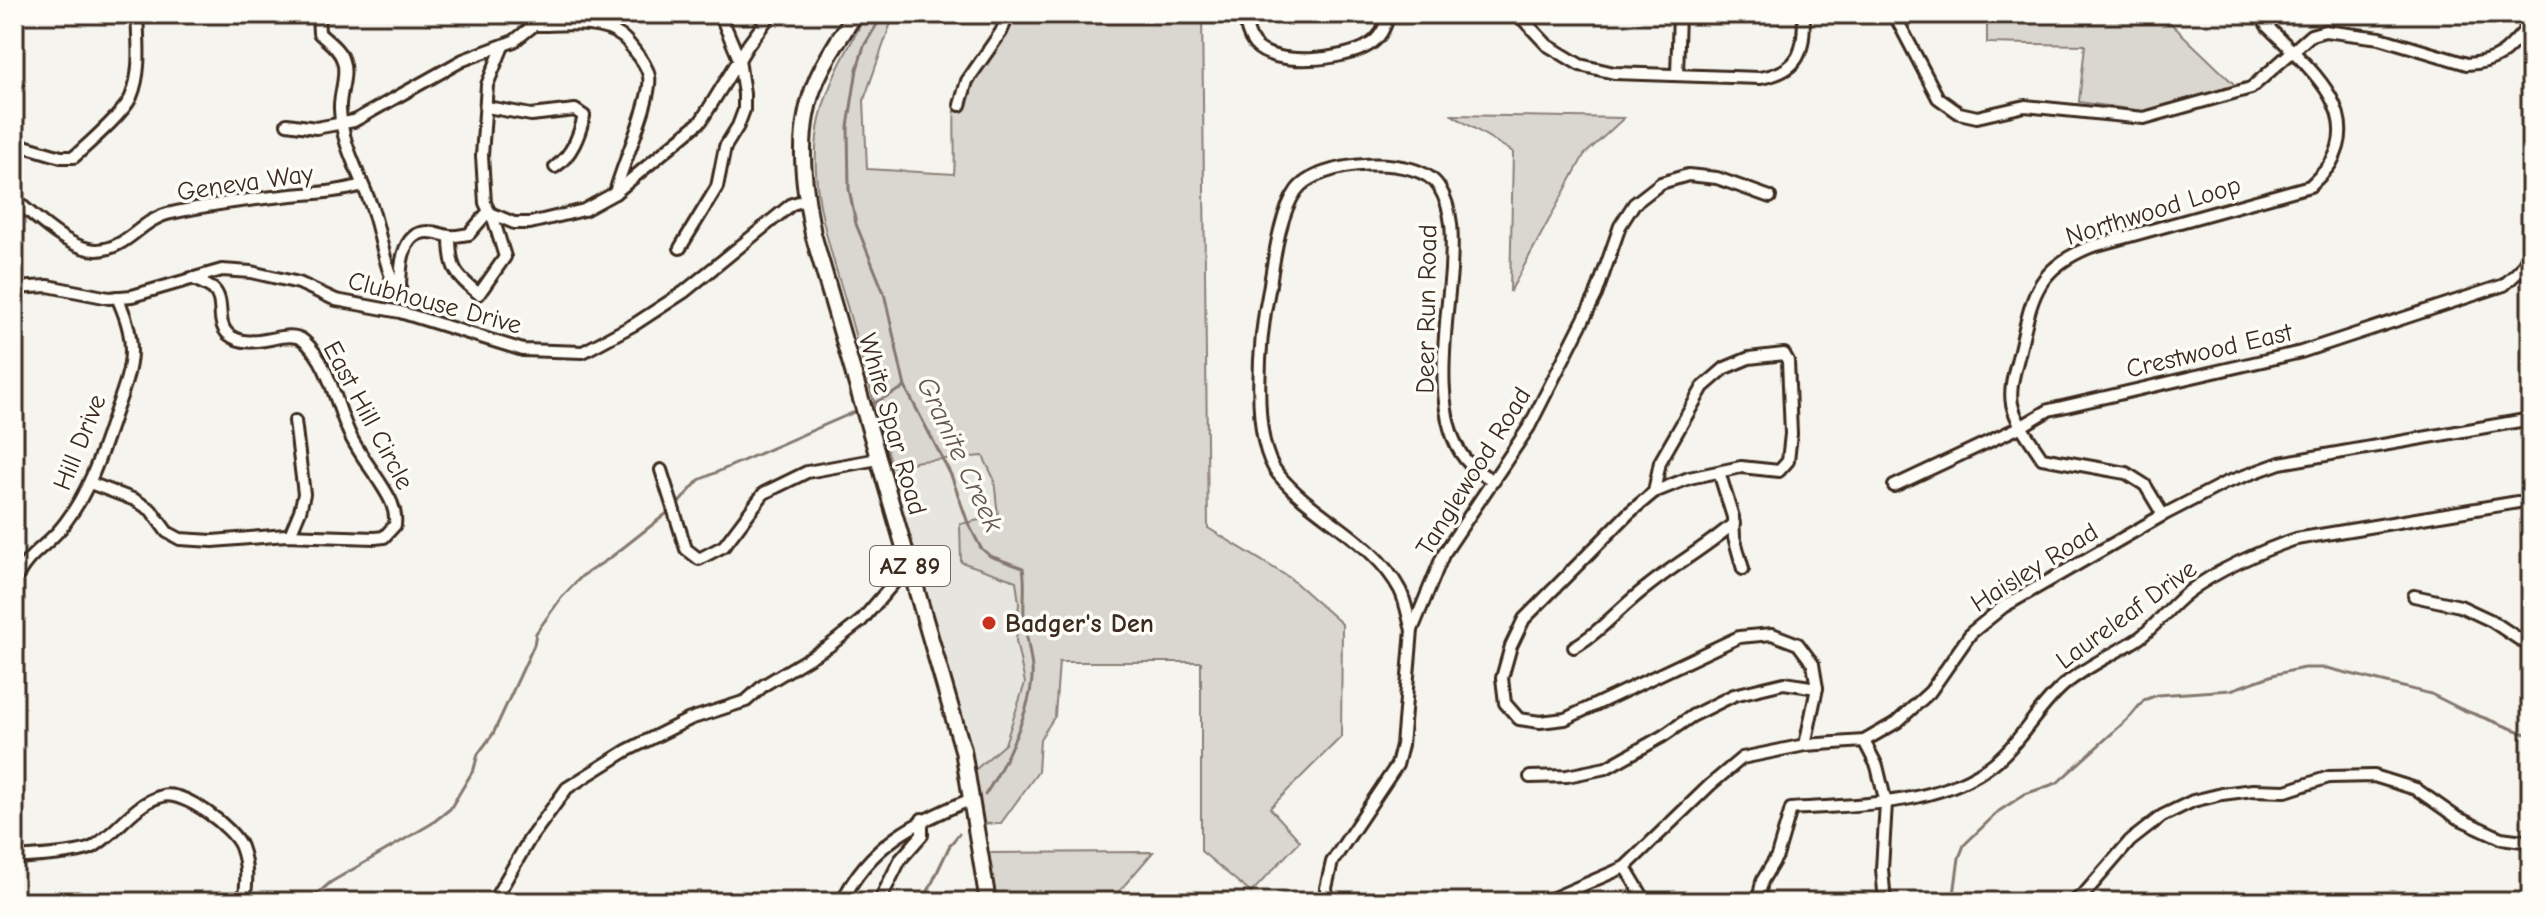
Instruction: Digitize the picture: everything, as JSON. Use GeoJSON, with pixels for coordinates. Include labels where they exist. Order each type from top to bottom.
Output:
{"type":"FeatureCollection","features":[{"type":"Feature","properties":{"kind":"main road","name":"White Spar Road"},"geometry":{"type":"LineString","coordinates":[[855,14],[824,66],[809,104],[803,154],[806,200],[813,234],[963,750],[988,902]]}},
{"type":"Feature","properties":{"kind":"street"},"geometry":{"type":"LineString","coordinates":[[14,143],[61,157],[74,157],[131,99],[139,65],[137,14]]}},
{"type":"Feature","properties":{"kind":"street"},"geometry":{"type":"LineString","coordinates":[[318,14],[319,33],[333,45],[343,60],[339,108],[342,125],[376,223],[389,276],[400,297]]}},
{"type":"Feature","properties":{"kind":"street"},"geometry":{"type":"LineString","coordinates":[[287,124],[316,128],[342,125],[463,60],[503,46],[537,25],[548,14]]}},
{"type":"Feature","properties":{"kind":"street"},"geometry":{"type":"LineString","coordinates":[[680,248],[717,187],[725,147],[744,110],[739,59],[720,14]]}},
{"type":"Feature","properties":{"kind":"street"},"geometry":{"type":"LineString","coordinates":[[488,212],[514,223],[530,223],[584,210],[615,193],[701,121],[771,14]]}},
{"type":"Feature","properties":{"kind":"street"},"geometry":{"type":"LineString","coordinates":[[960,105],[967,81],[1001,32],[1009,14]]}},
{"type":"Feature","properties":{"kind":"street"},"geometry":{"type":"LineString","coordinates":[[1244,14],[1248,33],[1255,45],[1268,54],[1289,60],[1336,56],[1368,46],[1382,34],[1388,14]]}},
{"type":"Feature","properties":{"kind":"street"},"geometry":{"type":"LineString","coordinates":[[1518,14],[1547,45],[1580,65],[1614,73],[1760,78],[1777,75],[1796,62],[1802,52],[1804,14]]}},
{"type":"Feature","properties":{"kind":"street"},"geometry":{"type":"LineString","coordinates":[[1677,74],[1679,14]]}},
{"type":"Feature","properties":{"kind":"street"},"geometry":{"type":"LineString","coordinates":[[1894,14],[1938,98],[1959,113],[1977,117],[2025,106],[2144,118],[2251,88],[2311,35],[2325,31],[2380,38],[2467,64],[2482,63],[2502,56],[2531,23]]}},
{"type":"Feature","properties":{"kind":"street","name":"Northwood Loop"},"geometry":{"type":"LineString","coordinates":[[2163,515],[2145,485],[2126,473],[2042,458],[2012,404],[2012,382],[2033,297],[2046,275],[2067,256],[2310,186],[2330,165],[2339,142],[2338,107],[2330,92],[2267,26],[2261,14]]}},
{"type":"Feature","properties":{"kind":"street"},"geometry":{"type":"LineString","coordinates":[[537,25],[603,28],[621,35],[642,60],[650,78],[632,146],[621,167],[615,193]]}},
{"type":"Feature","properties":{"kind":"street"},"geometry":{"type":"LineString","coordinates":[[450,236],[453,270],[479,294],[505,257],[485,203],[482,156],[490,74],[503,46]]}},
{"type":"Feature","properties":{"kind":"street"},"geometry":{"type":"LineString","coordinates":[[487,107],[531,115],[575,110],[584,116],[580,132],[566,159],[555,167]]}},
{"type":"Feature","properties":{"kind":"street","name":"Deer Run Road"},"geometry":{"type":"LineString","coordinates":[[1412,630],[1401,591],[1381,561],[1302,498],[1275,472],[1264,440],[1259,376],[1268,294],[1285,213],[1296,189],[1317,173],[1380,163],[1427,176],[1438,185],[1448,205],[1453,232],[1444,365],[1449,424],[1463,457],[1475,470],[1494,481]]}},
{"type":"Feature","properties":{"kind":"street","name":"Tanglewood Road"},"geometry":{"type":"LineString","coordinates":[[1328,902],[1326,888],[1332,862],[1397,765],[1402,745],[1412,630],[1443,555],[1529,427],[1596,295],[1620,226],[1634,204],[1661,183],[1688,175],[1717,178],[1770,197]]}},
{"type":"Feature","properties":{"kind":"street","name":"Geneva Way"},"geometry":{"type":"LineString","coordinates":[[14,199],[51,231],[95,250],[116,246],[130,238],[141,225],[157,217],[197,207],[332,193],[362,185]]}},
{"type":"Feature","properties":{"kind":"street","name":"Clubhouse Drive"},"geometry":{"type":"LineString","coordinates":[[14,288],[48,286],[117,297],[132,296],[222,270],[251,272],[299,283],[336,300],[400,312],[523,350],[583,352],[635,324],[684,292],[792,204],[806,200]]}},
{"type":"Feature","properties":{"kind":"street"},"geometry":{"type":"LineString","coordinates":[[400,312],[400,272],[405,247],[416,236],[427,231],[450,236],[469,234],[488,212]]}},
{"type":"Feature","properties":{"kind":"street","name":"Crestwood East"},"geometry":{"type":"LineString","coordinates":[[1894,486],[2022,426],[2049,410],[2301,352],[2504,285],[2520,270],[2531,252]]}},
{"type":"Feature","properties":{"kind":"street","name":"East Hill Circle"},"geometry":{"type":"LineString","coordinates":[[90,483],[143,505],[151,510],[167,532],[180,539],[213,541],[290,535],[384,537],[395,525],[396,516],[388,495],[352,440],[323,367],[303,339],[291,336],[265,342],[243,341],[230,336],[221,326],[220,302],[214,290],[191,278]]}},
{"type":"Feature","properties":{"kind":"street","name":"Hill Drive"},"geometry":{"type":"LineString","coordinates":[[14,583],[22,563],[59,531],[81,502],[90,483],[122,392],[131,354],[128,322],[117,297]]}},
{"type":"Feature","properties":{"kind":"street"},"geometry":{"type":"LineString","coordinates":[[1654,492],[1660,462],[1703,387],[1725,368],[1749,358],[1784,354],[1788,361],[1791,434],[1788,461],[1779,471],[1741,467],[1689,478],[1654,492],[1629,513],[1524,619],[1511,646],[1502,678],[1505,703],[1519,719],[1540,722],[1565,719],[1739,637],[1772,634],[1798,644],[1813,664],[1817,688],[1805,745]]}},
{"type":"Feature","properties":{"kind":"street","name":"Haisley Road"},"geometry":{"type":"LineString","coordinates":[[1544,902],[1625,867],[1742,758],[1805,745],[1864,741],[1897,722],[1930,692],[1971,633],[2003,607],[2225,483],[2280,463],[2531,419]]}},
{"type":"Feature","properties":{"kind":"street"},"geometry":{"type":"LineString","coordinates":[[290,535],[304,494],[295,421]]}},
{"type":"Feature","properties":{"kind":"street"},"geometry":{"type":"LineString","coordinates":[[661,470],[686,549],[699,559],[724,546],[764,493],[807,472],[878,459]]}},
{"type":"Feature","properties":{"kind":"street"},"geometry":{"type":"LineString","coordinates":[[1719,472],[1743,569]]}},
{"type":"Feature","properties":{"kind":"street","name":"Laureleaf Drive"},"geometry":{"type":"LineString","coordinates":[[1758,902],[1762,881],[1777,856],[1791,809],[1886,803],[1947,788],[1985,769],[2008,750],[2066,683],[2141,636],[2190,591],[2266,549],[2296,539],[2518,502]]}},
{"type":"Feature","properties":{"kind":"street"},"geometry":{"type":"LineString","coordinates":[[1574,647],[1595,635],[1645,588],[1717,539],[1734,523]]}},
{"type":"Feature","properties":{"kind":"street"},"geometry":{"type":"LineString","coordinates":[[493,902],[529,840],[567,788],[626,751],[690,719],[746,701],[764,685],[829,646],[861,621],[910,564]]}},
{"type":"Feature","properties":{"kind":"street"},"geometry":{"type":"LineString","coordinates":[[2414,596],[2460,606],[2492,621],[2531,647]]}},
{"type":"Feature","properties":{"kind":"street"},"geometry":{"type":"LineString","coordinates":[[1530,777],[1567,776],[1606,768],[1692,716],[1734,695],[1784,683],[1817,688]]}},
{"type":"Feature","properties":{"kind":"street"},"geometry":{"type":"LineString","coordinates":[[1864,741],[1877,766],[1886,803],[1882,869],[1885,902]]}},
{"type":"Feature","properties":{"kind":"street"},"geometry":{"type":"LineString","coordinates":[[2073,902],[2085,893],[2130,841],[2162,816],[2193,801],[2222,794],[2253,790],[2286,791],[2329,777],[2374,776],[2416,789],[2456,817],[2501,838],[2531,842]]}},
{"type":"Feature","properties":{"kind":"street"},"geometry":{"type":"LineString","coordinates":[[14,858],[91,848],[139,806],[165,795],[188,799],[212,816],[240,844],[248,874],[244,902]]}},
{"type":"Feature","properties":{"kind":"street"},"geometry":{"type":"LineString","coordinates":[[842,902],[853,879],[874,854],[922,819],[972,799]]}},
{"type":"Feature","properties":{"kind":"street"},"geometry":{"type":"LineString","coordinates":[[879,902],[900,860],[922,835],[922,819]]}},
{"type":"Feature","properties":{"kind":"street"},"geometry":{"type":"LineString","coordinates":[[1625,867],[1646,902]]}},
{"type":"Feature","properties":{"kind":"shaded area"},"geometry":{"type":"Polygon","coordinates":[[[866,14],[898,14],[892,20],[864,100],[867,169],[954,174],[958,89],[1004,14],[1202,14],[1208,528],[1290,578],[1342,624],[1341,737],[1270,808],[1300,841],[1251,893],[1201,851],[1201,662],[1059,662],[1055,716],[1040,739],[1038,772],[1001,823],[982,824],[975,770],[1005,744],[1025,683],[1016,641],[1019,603],[1016,581],[961,562],[960,524],[998,516],[994,479],[983,456],[920,461],[892,467],[828,240],[818,190],[817,140],[821,115],[840,63],[866,14]]]}},
{"type":"Feature","properties":{"kind":"shaded area"},"geometry":{"type":"Polygon","coordinates":[[[1987,14],[2161,14],[2236,86],[2143,111],[2079,102],[2085,45],[1987,43],[1987,14]]]}},
{"type":"Feature","properties":{"kind":"shaded area"},"geometry":{"type":"Polygon","coordinates":[[[1452,115],[1624,118],[1584,155],[1510,292],[1513,152],[1452,115]]]}},
{"type":"Feature","properties":{"kind":"shaded area"},"geometry":{"type":"Polygon","coordinates":[[[983,456],[994,479],[998,516],[1016,580],[1019,603],[1016,641],[1025,683],[1005,744],[975,770],[892,467],[920,461],[983,456]]]}},
{"type":"Feature","properties":{"kind":"shaded area"},"geometry":{"type":"Polygon","coordinates":[[[1153,852],[1110,902],[997,902],[986,853],[1153,852]]]}},
{"type":"Feature","properties":{"kind":"waterway","name":"Granite Creek"},"geometry":{"type":"LineString","coordinates":[[883,14],[864,46],[857,69],[848,127],[849,189],[856,224],[884,293],[905,387],[951,475],[968,523],[981,548],[990,556],[1023,568],[1024,574],[1024,618],[1032,682],[1017,734],[985,795]]}},
{"type":"Feature","properties":{"kind":"waterway"},"geometry":{"type":"LineString","coordinates":[[870,405],[905,387]]}},
{"type":"Feature","properties":{"kind":"waterway"},"geometry":{"type":"LineString","coordinates":[[677,505],[699,480],[859,410]]}},
{"type":"Feature","properties":{"kind":"waterway"},"geometry":{"type":"LineString","coordinates":[[308,902],[331,882],[431,824],[450,809],[474,769],[478,754],[493,734],[534,645],[536,633],[561,598],[582,576],[671,510]]}},
{"type":"Feature","properties":{"kind":"waterway"},"geometry":{"type":"LineString","coordinates":[[1953,902],[1959,858],[1964,845],[1999,811],[2025,794],[2057,783],[2130,717],[2144,700],[2157,695],[2231,690],[2276,674],[2304,668],[2327,668],[2431,694],[2531,736]]}},
{"type":"Feature","properties":{"kind":"waterway","name":"Granite Creek"},"geometry":{"type":"LineString","coordinates":[[923,902],[950,845],[959,834]]}},
{"type":"Feature","properties":{"kind":"place","name":"Badger's Den"},"geometry":{"type":"Point","coordinates":[989,623]}}]}
